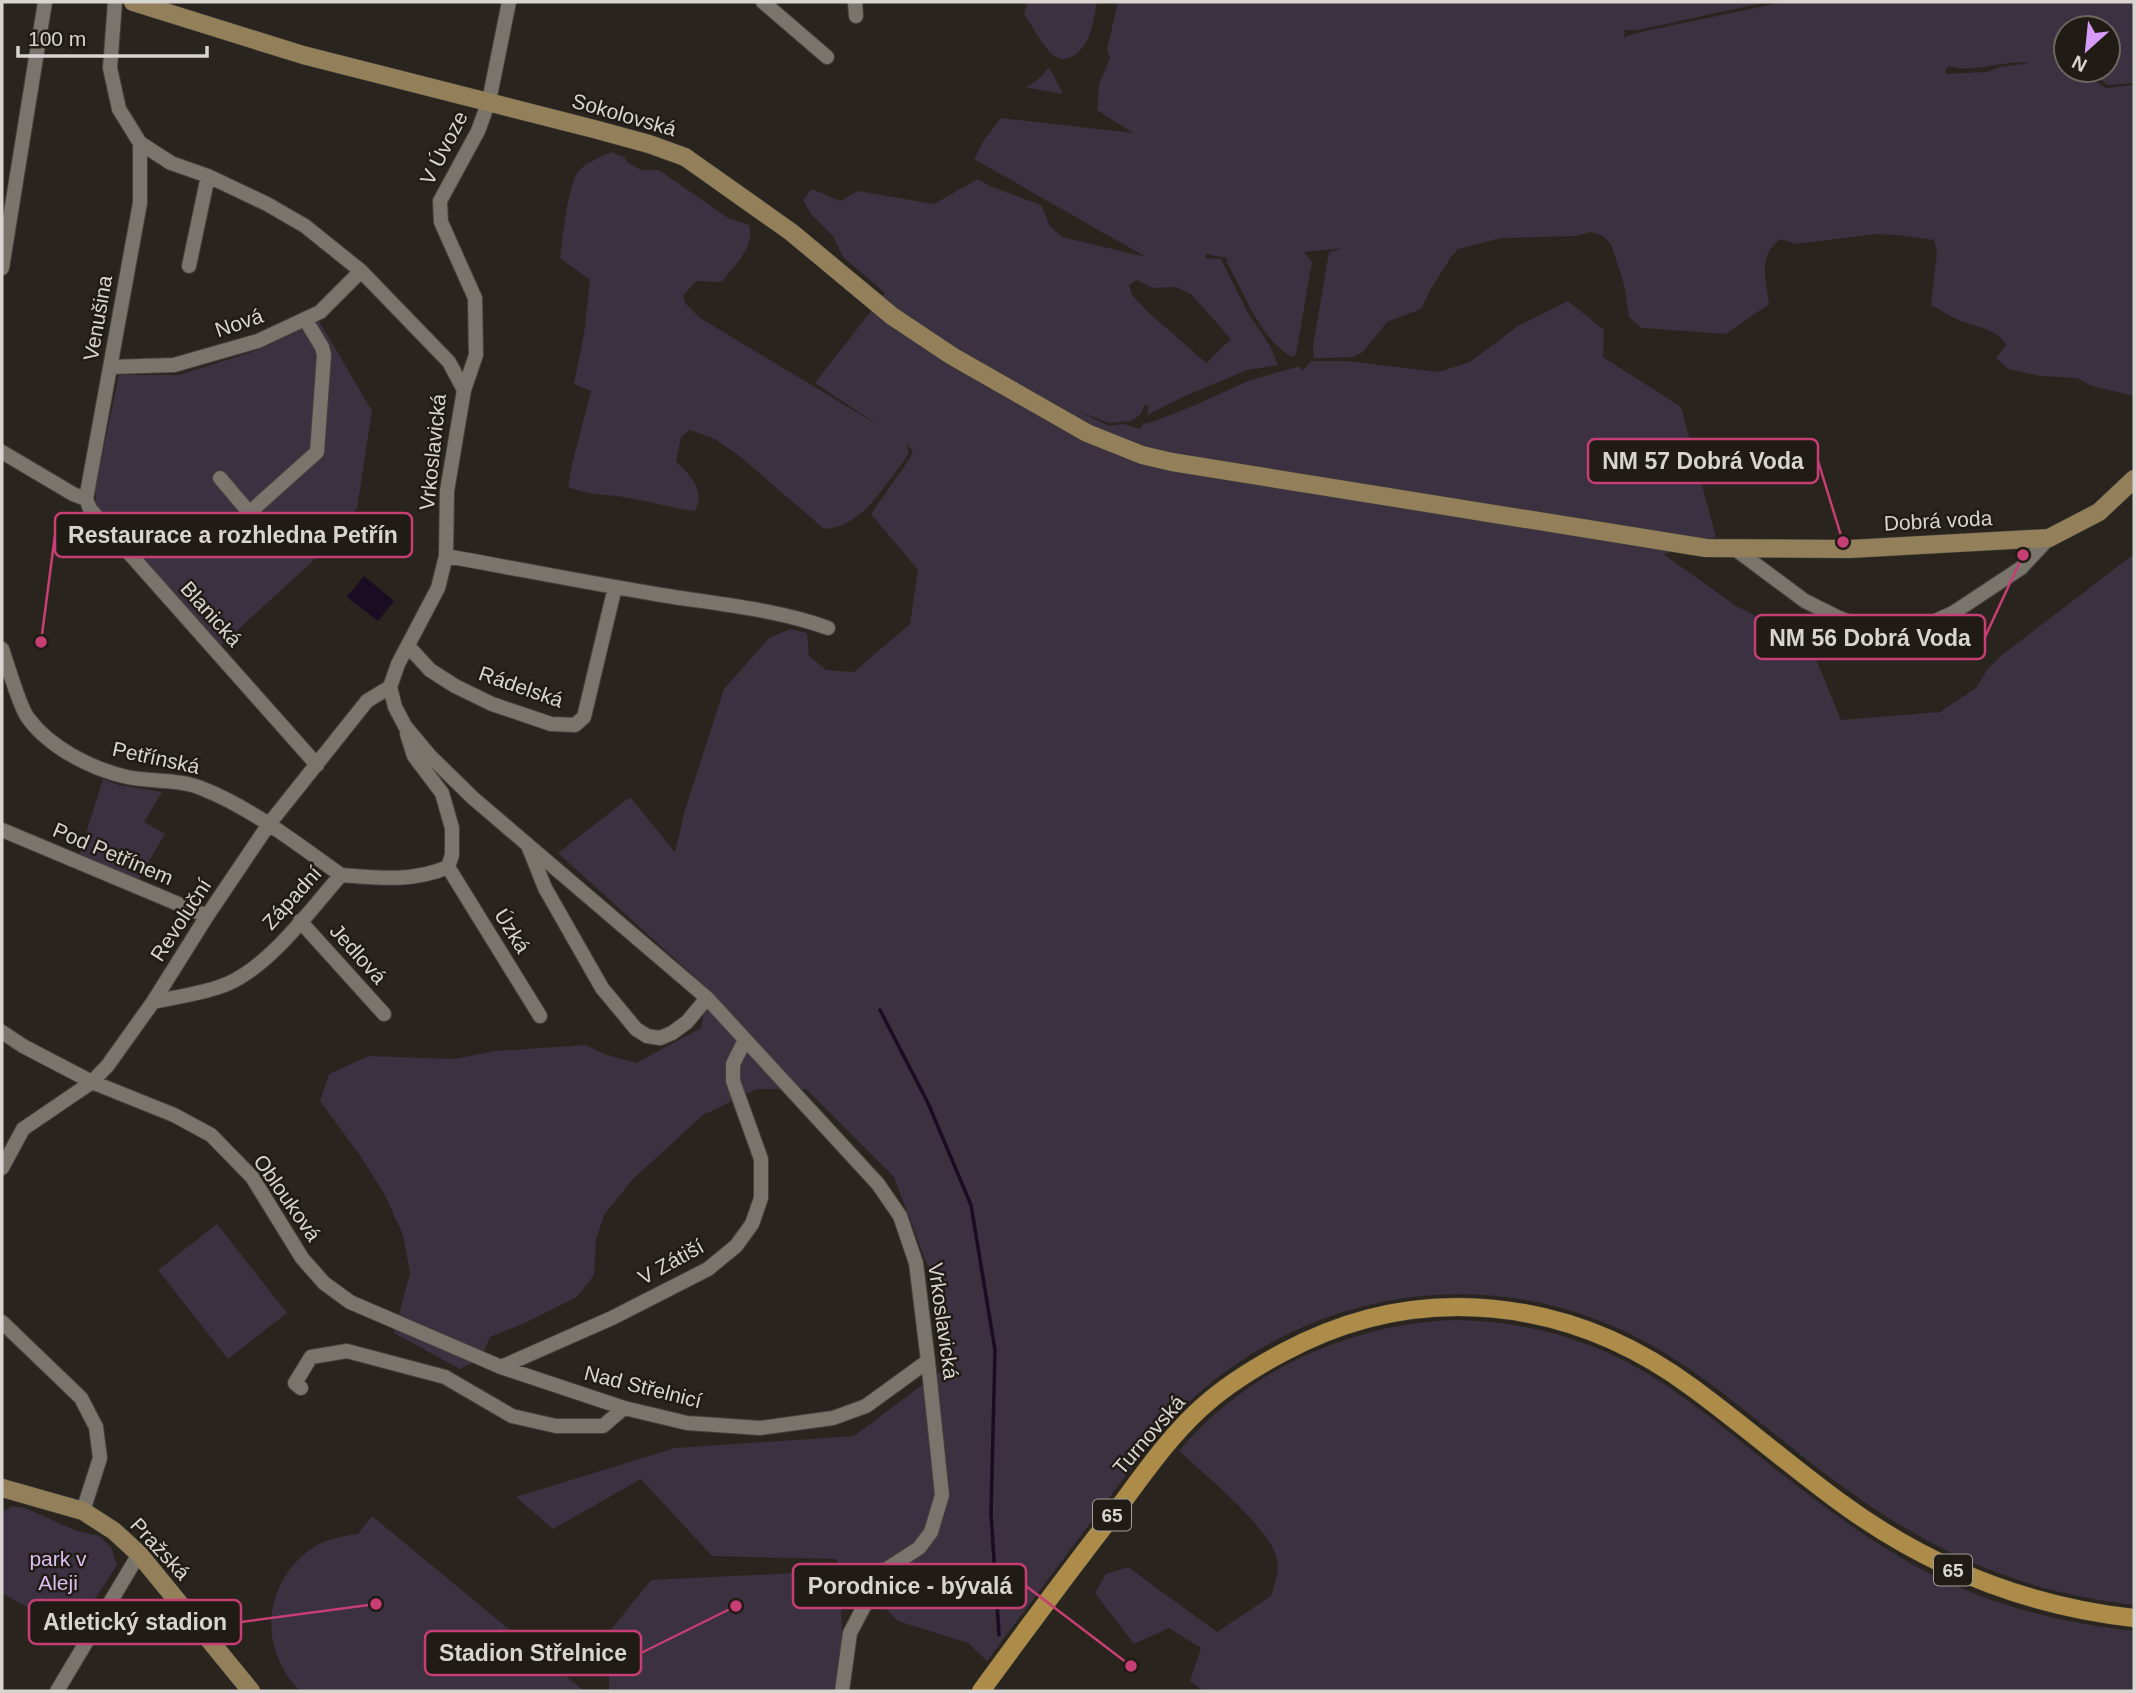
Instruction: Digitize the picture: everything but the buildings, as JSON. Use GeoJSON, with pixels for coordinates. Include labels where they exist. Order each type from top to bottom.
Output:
{"type":"FeatureCollection","features":[{"type":"Feature","properties":{"kind":"main road","name":"Turnovská"},"geometry":{"type":"LineString","coordinates":[[981,1691],[1179,1430],[1219,1394],[1267,1361],[1338,1327],[1405,1310],[1451,1306],[1494,1308],[1563,1322],[1614,1341],[1691,1386],[1839,1502],[1888,1535],[1929,1558],[1980,1582],[2033,1599],[2085,1611],[2134,1618]]}},
{"type":"Feature","properties":{"kind":"street"},"geometry":{"type":"LineString","coordinates":[[2,268],[45,2]]}},
{"type":"Feature","properties":{"kind":"street","name":"Vrkoslavická"},"geometry":{"type":"LineString","coordinates":[[115,2],[110,68],[119,109],[140,143],[171,163],[208,176],[267,204],[305,226],[361,271],[450,362],[464,390],[447,491],[446,556],[438,588],[395,670],[390,687],[395,707],[405,726],[430,756],[473,798],[707,999],[878,1184],[900,1216],[916,1263],[942,1495],[931,1531],[919,1548],[882,1572],[850,1633],[842,1691]]}},
{"type":"Feature","properties":{"kind":"street","name":"Sokolovská"},"geometry":{"type":"LineString","coordinates":[[133,2],[303,55],[489,101],[649,144],[685,157],[791,232],[891,317],[951,356],[1112,445],[1172,463],[1692,546],[1735,549]]}},
{"type":"Feature","properties":{"kind":"street","name":"V Úvoze"},"geometry":{"type":"LineString","coordinates":[[464,390],[476,355],[475,298],[441,222],[440,201],[478,131],[489,101],[509,2]]}},
{"type":"Feature","properties":{"kind":"street"},"geometry":{"type":"LineString","coordinates":[[763,2],[827,57]]}},
{"type":"Feature","properties":{"kind":"street","name":"Venušina"},"geometry":{"type":"LineString","coordinates":[[86,499],[140,203],[140,143]]}},
{"type":"Feature","properties":{"kind":"street"},"geometry":{"type":"LineString","coordinates":[[190,267],[208,176]]}},
{"type":"Feature","properties":{"kind":"street","name":"Nová"},"geometry":{"type":"LineString","coordinates":[[111,367],[174,365],[258,341],[320,312],[361,271]]}},
{"type":"Feature","properties":{"kind":"street"},"geometry":{"type":"LineString","coordinates":[[249,513],[317,452],[324,355],[305,319]]}},
{"type":"Feature","properties":{"kind":"street","name":"Blanická"},"geometry":{"type":"LineString","coordinates":[[2,452],[86,499],[90,509],[317,765]]}},
{"type":"Feature","properties":{"kind":"street"},"geometry":{"type":"LineString","coordinates":[[220,478],[281,550]]}},
{"type":"Feature","properties":{"kind":"street","name":"Dobrá voda"},"geometry":{"type":"LineString","coordinates":[[1735,549],[1805,601],[1870,629],[1898,634],[1953,613],[2021,568],[2049,538],[2099,512],[2134,479]]}},
{"type":"Feature","properties":{"kind":"street","name":"Dobrá voda"},"geometry":{"type":"LineString","coordinates":[[1735,549],[1850,549],[2049,538]]}},
{"type":"Feature","properties":{"kind":"street"},"geometry":{"type":"LineString","coordinates":[[446,556],[802,618],[828,628]]}},
{"type":"Feature","properties":{"kind":"street","name":"Rádelská"},"geometry":{"type":"LineString","coordinates":[[408,646],[430,670],[480,698],[551,724],[575,725],[584,717],[615,587]]}},
{"type":"Feature","properties":{"kind":"street","name":"Petřínská"},"geometry":{"type":"LineString","coordinates":[[2,649],[27,717],[62,748],[115,774],[197,786],[270,824],[341,875]]}},
{"type":"Feature","properties":{"kind":"street","name":"Revoluční"},"geometry":{"type":"LineString","coordinates":[[3,1161],[23,1129],[92,1082],[108,1065],[153,1002],[207,916],[270,824],[367,701],[390,687]]}},
{"type":"Feature","properties":{"kind":"street"},"geometry":{"type":"LineString","coordinates":[[405,726],[414,756],[442,793],[452,828],[452,855],[448,867]]}},
{"type":"Feature","properties":{"kind":"street","name":"Pod Petřínem"},"geometry":{"type":"LineString","coordinates":[[2,830],[207,916]]}},
{"type":"Feature","properties":{"kind":"street","name":"Vrkoslavická"},"geometry":{"type":"LineString","coordinates":[[529,846],[545,888],[602,988],[636,1029],[647,1036],[660,1038],[672,1033],[687,1022],[707,999]]}},
{"type":"Feature","properties":{"kind":"street","name":"Západní"},"geometry":{"type":"LineString","coordinates":[[153,1002],[226,985],[253,970],[341,875],[393,879],[434,873],[448,867]]}},
{"type":"Feature","properties":{"kind":"street","name":"Úzká"},"geometry":{"type":"LineString","coordinates":[[448,867],[540,1016]]}},
{"type":"Feature","properties":{"kind":"street","name":"Jedlová"},"geometry":{"type":"LineString","coordinates":[[300,921],[384,1014]]}},
{"type":"Feature","properties":{"kind":"street","name":"Oblouková"},"geometry":{"type":"LineString","coordinates":[[2,1032],[92,1082],[174,1115],[211,1135],[252,1177],[302,1258],[324,1283],[350,1302],[501,1367]]}},
{"type":"Feature","properties":{"kind":"street","name":"V Zátiší"},"geometry":{"type":"LineString","coordinates":[[501,1367],[611,1318],[708,1269],[736,1246],[751,1224],[761,1198],[761,1159],[733,1081],[733,1064],[744,1040]]}},
{"type":"Feature","properties":{"kind":"street"},"geometry":{"type":"LineString","coordinates":[[2,1322],[81,1398],[96,1427],[100,1458],[83,1511]]}},
{"type":"Feature","properties":{"kind":"street"},"geometry":{"type":"LineString","coordinates":[[301,1388],[295,1383],[311,1357],[347,1352],[445,1377],[512,1416],[556,1426],[603,1426],[624,1408]]}},
{"type":"Feature","properties":{"kind":"street","name":"Nad Střelnicí"},"geometry":{"type":"LineString","coordinates":[[501,1367],[624,1408],[687,1423],[760,1429],[833,1418],[866,1406],[928,1361]]}},
{"type":"Feature","properties":{"kind":"street","name":"Pražská"},"geometry":{"type":"LineString","coordinates":[[2,1490],[83,1511],[114,1531],[139,1554],[251,1691]]}},
{"type":"Feature","properties":{"kind":"street"},"geometry":{"type":"LineString","coordinates":[[57,1691],[139,1554]]}},
{"type":"Feature","properties":{"kind":"green space"},"geometry":{"type":"Polygon","coordinates":[[[1028,2],[1097,2],[1091,32],[1079,51],[1063,59],[1055,57],[1024,14],[1028,2]]]}},
{"type":"Feature","properties":{"kind":"green space"},"geometry":{"type":"Polygon","coordinates":[[[1118,2],[1767,2],[1638,30],[1625,30],[1624,38],[1636,33],[1783,2],[2134,2],[2134,83],[2122,84],[2122,14],[2052,14],[2052,84],[2100,84],[2106,88],[2134,85],[2134,396],[2092,386],[2077,378],[2040,376],[2008,369],[1996,358],[2006,345],[1998,335],[1957,319],[1931,305],[1937,253],[1934,240],[1875,234],[1796,244],[1781,239],[1773,245],[1766,260],[1765,277],[1769,304],[1726,334],[1642,328],[1629,317],[1624,284],[1611,244],[1603,236],[1591,232],[1576,236],[1501,238],[1458,249],[1421,309],[1387,322],[1363,352],[1353,357],[1314,358],[1313,346],[1329,252],[1343,248],[1304,252],[1312,262],[1296,354],[1292,357],[1281,350],[1262,328],[1227,263],[1227,258],[1206,254],[1205,258],[1221,259],[1278,365],[1247,370],[1147,415],[1149,406],[1145,405],[1140,415],[1131,421],[1109,423],[1076,410],[1109,426],[1123,424],[1140,429],[1143,424],[1193,406],[1248,381],[1296,367],[1300,367],[1302,371],[1311,361],[1347,361],[1439,372],[1470,362],[1518,326],[1568,301],[1604,330],[1603,357],[1681,407],[1716,537],[1663,554],[1736,606],[1809,642],[1841,720],[1940,712],[1976,688],[1987,670],[2002,655],[2134,554],[2134,1605],[2040,1587],[1957,1556],[1879,1512],[1841,1486],[1714,1386],[1658,1349],[1600,1321],[1540,1303],[1479,1295],[1418,1297],[1358,1308],[1300,1328],[1245,1358],[1194,1397],[1148,1446],[987,1661],[968,1643],[898,1621],[835,1559],[712,1556],[641,1479],[553,1529],[516,1497],[675,1448],[854,1436],[942,1370],[939,1296],[894,1177],[806,1089],[757,1089],[703,1115],[632,1180],[604,1215],[596,1240],[594,1275],[577,1297],[490,1337],[481,1358],[460,1369],[394,1333],[410,1273],[403,1235],[384,1193],[320,1101],[329,1074],[369,1056],[454,1059],[495,1051],[586,1045],[604,1054],[636,1063],[701,1028],[708,989],[558,853],[630,797],[675,852],[685,810],[724,689],[769,638],[790,629],[807,633],[809,656],[826,670],[854,672],[910,624],[918,570],[871,514],[910,458],[913,451],[906,443],[909,452],[904,461],[870,504],[849,521],[824,529],[742,458],[715,439],[690,430],[681,437],[676,461],[698,489],[695,511],[568,487],[591,391],[574,384],[584,334],[590,280],[560,258],[568,200],[574,179],[581,168],[611,152],[624,157],[628,163],[641,170],[659,170],[728,218],[749,225],[747,248],[738,262],[722,282],[696,281],[683,296],[686,304],[700,318],[881,427],[815,383],[885,293],[843,257],[833,236],[811,214],[803,200],[812,189],[840,201],[858,191],[934,204],[978,179],[1041,205],[1050,226],[1062,237],[1146,257],[974,159],[1001,118],[1133,133],[1097,110],[1099,84],[1110,58],[1107,49],[1118,2]],[[2030,63],[1967,68],[1949,66],[1945,70],[1946,74],[1986,72],[2030,63]],[[1137,280],[1129,285],[1132,295],[1148,312],[1206,363],[1231,339],[1191,294],[1176,287],[1153,288],[1137,280]]]}},
{"type":"Feature","properties":{"kind":"green space"},"geometry":{"type":"Polygon","coordinates":[[[1049,67],[1063,94],[1025,89],[1041,77],[1049,67]]]}},
{"type":"Feature","properties":{"kind":"green space"},"geometry":{"type":"Polygon","coordinates":[[[319,321],[372,411],[357,508],[314,560],[220,646],[97,507],[95,490],[119,375],[179,375],[258,350],[319,321]]]}},
{"type":"Feature","properties":{"kind":"green space"},"geometry":{"type":"Polygon","coordinates":[[[103,779],[119,785],[162,792],[144,822],[165,834],[138,880],[79,856],[103,779]]]}},
{"type":"Feature","properties":{"kind":"green space"},"geometry":{"type":"Polygon","coordinates":[[[217,1224],[287,1313],[228,1359],[158,1270],[217,1224]]]}},
{"type":"Feature","properties":{"kind":"green space"},"geometry":{"type":"Polygon","coordinates":[[[1451,1320],[1520,1326],[1565,1337],[1608,1353],[1679,1394],[1842,1519],[1922,1570],[1980,1596],[2040,1615],[2134,1631],[2134,1691],[1203,1691],[1190,1681],[1201,1648],[1169,1628],[1134,1644],[1095,1593],[1106,1574],[1128,1567],[1217,1632],[1271,1596],[1278,1568],[1272,1547],[1250,1517],[1179,1451],[1205,1423],[1235,1397],[1301,1357],[1374,1331],[1451,1320]]]}},
{"type":"Feature","properties":{"kind":"green space","name":"park v Aleji"},"geometry":{"type":"Polygon","coordinates":[[[12,1506],[25,1508],[77,1531],[99,1536],[111,1547],[117,1565],[73,1633],[2,1593],[2,1513],[12,1506]]]}},
{"type":"Feature","properties":{"kind":"green space"},"geometry":{"type":"Polygon","coordinates":[[[372,1516],[584,1691],[300,1691],[286,1674],[277,1656],[272,1637],[275,1598],[295,1563],[312,1548],[334,1538],[358,1534],[372,1516]]]}},
{"type":"Feature","properties":{"kind":"green space"},"geometry":{"type":"Polygon","coordinates":[[[840,1571],[844,1691],[609,1691],[609,1632],[651,1580],[840,1571]]]}},
{"type":"Feature","properties":{"kind":"shaded area"},"geometry":{"type":"Polygon","coordinates":[[[364,576],[394,601],[378,621],[347,597],[364,576]]]}},
{"type":"Feature","properties":{"kind":"waterway"},"geometry":{"type":"LineString","coordinates":[[880,1010],[928,1103],[971,1205],[995,1350],[991,1514],[999,1635]]}},
{"type":"Feature","properties":{"kind":"place","name":"NM 57 Dobrá Voda"},"geometry":{"type":"Point","coordinates":[1843,542]}},
{"type":"Feature","properties":{"kind":"place","name":"NM 56 Dobrá Voda"},"geometry":{"type":"Point","coordinates":[2023,555]}},
{"type":"Feature","properties":{"kind":"place","name":"Restaurace a rozhledna Petřín"},"geometry":{"type":"Point","coordinates":[41,642]}},
{"type":"Feature","properties":{"kind":"place","name":"Atletický stadion"},"geometry":{"type":"Point","coordinates":[376,1604]}},
{"type":"Feature","properties":{"kind":"place","name":"Stadion Střelnice"},"geometry":{"type":"Point","coordinates":[736,1606]}},
{"type":"Feature","properties":{"kind":"place","name":"Porodnice - bývalá"},"geometry":{"type":"Point","coordinates":[1131,1666]}}]}
